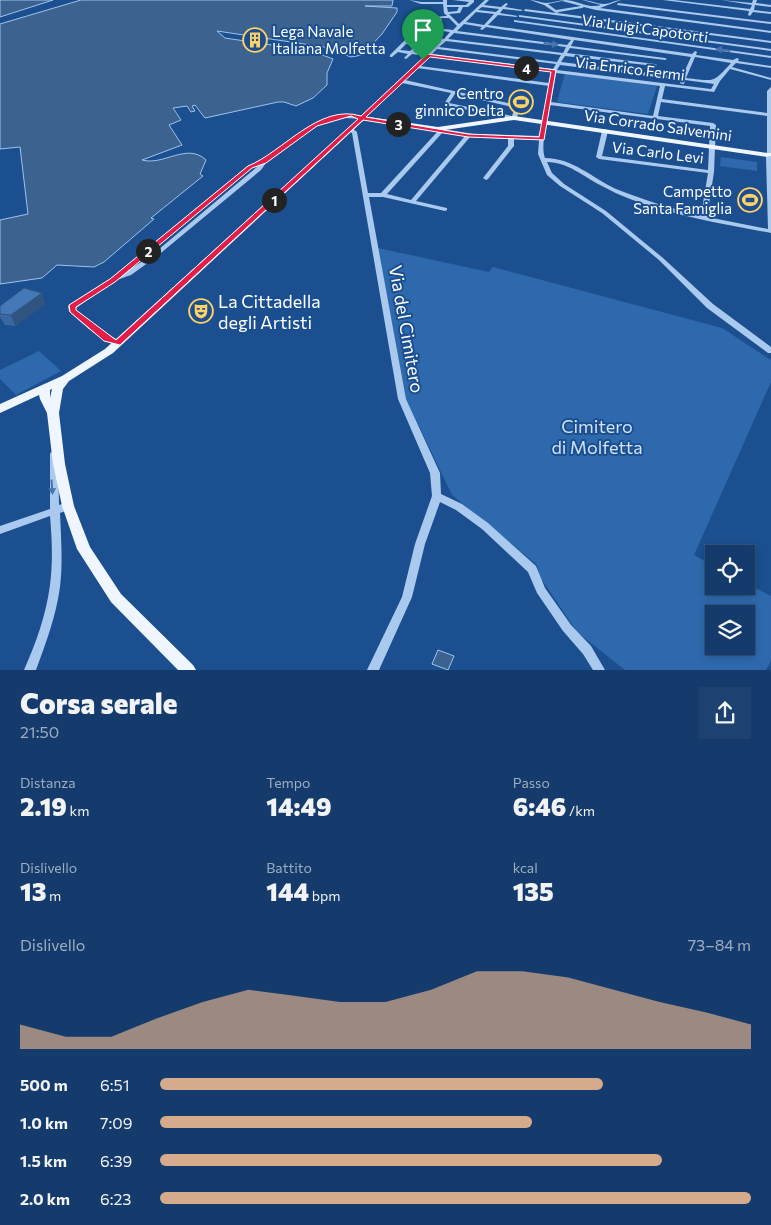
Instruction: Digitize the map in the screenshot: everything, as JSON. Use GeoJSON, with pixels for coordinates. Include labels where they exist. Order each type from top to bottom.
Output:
{"type":"FeatureCollection","features":[{"type":"Feature","properties":{"kind":"main road"},"geometry":{"type":"LineString","coordinates":[[0,409],[66,378],[94,362],[118,343],[364,116],[439,130],[514,118]]}},
{"type":"Feature","properties":{"kind":"main road","name":"Via Corrado Salvemini"},"geometry":{"type":"LineString","coordinates":[[514,118],[770,155]]}},
{"type":"Feature","properties":{"kind":"main road"},"geometry":{"type":"LineString","coordinates":[[51,402],[66,378]]}},
{"type":"Feature","properties":{"kind":"main road"},"geometry":{"type":"LineString","coordinates":[[44,388],[51,402],[68,506],[82,544],[108,588],[150,634],[188,670]]}},
{"type":"Feature","properties":{"kind":"main road"},"geometry":{"type":"LineString","coordinates":[[23,398],[38,398],[51,402]]}},
{"type":"Feature","properties":{"kind":"street"},"geometry":{"type":"LineString","coordinates":[[411,0],[421,3],[445,3],[461,6],[467,6],[472,1]]}},
{"type":"Feature","properties":{"kind":"street"},"geometry":{"type":"LineString","coordinates":[[455,0],[472,1]]}},
{"type":"Feature","properties":{"kind":"street"},"geometry":{"type":"LineString","coordinates":[[532,0],[545,4],[559,14],[571,29],[573,39],[554,71],[551,85],[540,150],[549,174],[604,212],[672,268],[710,306],[771,351]]}},
{"type":"Feature","properties":{"kind":"street"},"geometry":{"type":"LineString","coordinates":[[545,4],[562,0],[614,11],[771,32]]}},
{"type":"Feature","properties":{"kind":"street"},"geometry":{"type":"LineString","coordinates":[[584,0],[604,5]]}},
{"type":"Feature","properties":{"kind":"street"},"geometry":{"type":"LineString","coordinates":[[627,0],[644,5],[667,1],[713,11],[750,15],[771,13]]}},
{"type":"Feature","properties":{"kind":"street"},"geometry":{"type":"LineString","coordinates":[[680,87],[718,0]]}},
{"type":"Feature","properties":{"kind":"street"},"geometry":{"type":"LineString","coordinates":[[723,0],[755,2],[771,6]]}},
{"type":"Feature","properties":{"kind":"street"},"geometry":{"type":"LineString","coordinates":[[590,41],[614,11],[618,1]]}},
{"type":"Feature","properties":{"kind":"street"},"geometry":{"type":"LineString","coordinates":[[404,43],[439,46],[466,44],[504,56],[718,82],[770,21],[740,10],[713,11],[694,6],[662,9],[618,1],[596,8],[583,24]]}},
{"type":"Feature","properties":{"kind":"street"},"geometry":{"type":"LineString","coordinates":[[641,47],[667,1]]}},
{"type":"Feature","properties":{"kind":"street"},"geometry":{"type":"LineString","coordinates":[[740,10],[743,2]]}},
{"type":"Feature","properties":{"kind":"street"},"geometry":{"type":"LineString","coordinates":[[740,54],[742,38],[755,2]]}},
{"type":"Feature","properties":{"kind":"street"},"geometry":{"type":"LineString","coordinates":[[445,3],[449,16],[459,26]]}},
{"type":"Feature","properties":{"kind":"street"},"geometry":{"type":"LineString","coordinates":[[618,44],[644,5]]}},
{"type":"Feature","properties":{"kind":"street"},"geometry":{"type":"LineString","coordinates":[[423,60],[392,56],[429,18],[438,19],[460,12],[461,6]]}},
{"type":"Feature","properties":{"kind":"street"},"geometry":{"type":"LineString","coordinates":[[644,73],[673,52],[678,37],[694,6]]}},
{"type":"Feature","properties":{"kind":"street"},"geometry":{"type":"LineString","coordinates":[[480,7],[503,8],[520,14]]}},
{"type":"Feature","properties":{"kind":"street"},"geometry":{"type":"LineString","coordinates":[[480,7],[492,18]]}},
{"type":"Feature","properties":{"kind":"street"},"geometry":{"type":"LineString","coordinates":[[339,116],[364,116],[480,7],[503,8],[520,14],[565,22],[771,50]]}},
{"type":"Feature","properties":{"kind":"street"},"geometry":{"type":"LineString","coordinates":[[466,74],[486,49],[520,14],[540,7]]}},
{"type":"Feature","properties":{"kind":"street"},"geometry":{"type":"LineString","coordinates":[[498,64],[546,13],[553,9],[588,7]]}},
{"type":"Feature","properties":{"kind":"street"},"geometry":{"type":"LineString","coordinates":[[503,8],[520,14]]}},
{"type":"Feature","properties":{"kind":"street"},"geometry":{"type":"LineString","coordinates":[[440,70],[503,8]]}},
{"type":"Feature","properties":{"kind":"street"},"geometry":{"type":"LineString","coordinates":[[492,18],[520,14],[559,14],[771,42]]}},
{"type":"Feature","properties":{"kind":"street","name":"Via Luigi Capotorti"},"geometry":{"type":"LineString","coordinates":[[520,14],[535,24],[771,57]]}},
{"type":"Feature","properties":{"kind":"street"},"geometry":{"type":"LineString","coordinates":[[406,58],[432,31],[438,19]]}},
{"type":"Feature","properties":{"kind":"street"},"geometry":{"type":"LineString","coordinates":[[464,23],[771,67]]}},
{"type":"Feature","properties":{"kind":"street"},"geometry":{"type":"LineString","coordinates":[[415,31],[476,34],[665,59]]}},
{"type":"Feature","properties":{"kind":"street"},"geometry":{"type":"LineString","coordinates":[[404,43],[419,45]]}},
{"type":"Feature","properties":{"kind":"street"},"geometry":{"type":"LineString","coordinates":[[404,43],[439,46],[457,52],[513,48],[655,66]]}},
{"type":"Feature","properties":{"kind":"street","name":"Via Enrico Fermi"},"geometry":{"type":"LineString","coordinates":[[419,45],[429,55],[703,90],[712,91],[718,82]]}},
{"type":"Feature","properties":{"kind":"street"},"geometry":{"type":"LineString","coordinates":[[604,68],[611,52]]}},
{"type":"Feature","properties":{"kind":"street"},"geometry":{"type":"LineString","coordinates":[[416,67],[551,85]]}},
{"type":"Feature","properties":{"kind":"street"},"geometry":{"type":"LineString","coordinates":[[730,68],[771,79]]}},
{"type":"Feature","properties":{"kind":"street"},"geometry":{"type":"LineString","coordinates":[[401,81],[510,105],[517,109],[514,118],[446,104],[454,93]]}},
{"type":"Feature","properties":{"kind":"street"},"geometry":{"type":"LineString","coordinates":[[703,90],[710,82]]}},
{"type":"Feature","properties":{"kind":"street"},"geometry":{"type":"LineString","coordinates":[[655,118],[663,85]]}},
{"type":"Feature","properties":{"kind":"street"},"geometry":{"type":"LineString","coordinates":[[543,160],[560,160],[610,189],[645,203],[704,218],[771,230],[771,88]]}},
{"type":"Feature","properties":{"kind":"street"},"geometry":{"type":"LineString","coordinates":[[659,100],[770,115]]}},
{"type":"Feature","properties":{"kind":"street"},"geometry":{"type":"LineString","coordinates":[[548,104],[714,126],[711,172],[704,218]]}},
{"type":"Feature","properties":{"kind":"street"},"geometry":{"type":"LineString","coordinates":[[118,343],[107,339],[74,312],[72,306],[112,280],[129,274],[170,244],[259,169],[264,161],[315,125],[349,113],[371,109]]}},
{"type":"Feature","properties":{"kind":"street"},"geometry":{"type":"LineString","coordinates":[[349,113],[364,116]]}},
{"type":"Feature","properties":{"kind":"street","name":"Via del Cimitero"},"geometry":{"type":"LineString","coordinates":[[350,129],[354,132],[382,278],[402,399],[435,473],[437,496],[420,544],[407,597],[374,670]]}},
{"type":"Feature","properties":{"kind":"street"},"geometry":{"type":"LineString","coordinates":[[383,195],[439,130],[468,136],[542,138]]}},
{"type":"Feature","properties":{"kind":"street","name":"Via Carlo Levi"},"geometry":{"type":"LineString","coordinates":[[605,131],[599,157],[711,172]]}},
{"type":"Feature","properties":{"kind":"street"},"geometry":{"type":"LineString","coordinates":[[412,202],[468,136]]}},
{"type":"Feature","properties":{"kind":"street"},"geometry":{"type":"LineString","coordinates":[[486,178],[511,146],[511,138]]}},
{"type":"Feature","properties":{"kind":"street"},"geometry":{"type":"LineString","coordinates":[[365,195],[383,195],[445,209]]}},
{"type":"Feature","properties":{"kind":"street"},"geometry":{"type":"LineString","coordinates":[[30,670],[45,630],[56,572],[52,480],[55,429]]}},
{"type":"Feature","properties":{"kind":"street"},"geometry":{"type":"LineString","coordinates":[[437,496],[460,507],[485,526],[532,568],[541,590],[567,628],[588,650],[599,670]]}},
{"type":"Feature","properties":{"kind":"street"},"geometry":{"type":"LineString","coordinates":[[0,530],[68,506]]}},
{"type":"Feature","properties":{"kind":"green space"},"geometry":{"type":"Polygon","coordinates":[[[565,73],[657,86],[648,114],[557,102],[565,73]]]}},
{"type":"Feature","properties":{"kind":"green space"},"geometry":{"type":"Polygon","coordinates":[[[721,157],[757,162],[757,171],[720,166],[721,157]]]}},
{"type":"Feature","properties":{"kind":"green space","name":"Cimitero di Molfetta"},"geometry":{"type":"Polygon","coordinates":[[[378,248],[489,272],[493,267],[722,328],[771,360],[771,382],[694,555],[705,561],[705,595],[755,595],[755,588],[771,596],[771,661],[766,670],[625,670],[577,632],[540,577],[537,565],[452,495],[406,399],[378,248]]]}},
{"type":"Feature","properties":{"kind":"green space"},"geometry":{"type":"Polygon","coordinates":[[[39,351],[61,371],[16,395],[0,379],[0,370],[39,351]]]}},
{"type":"Feature","properties":{"kind":"shaded area"},"geometry":{"type":"Polygon","coordinates":[[[0,0],[53,0],[0,17],[0,0]]]}},
{"type":"Feature","properties":{"kind":"shaded area"},"geometry":{"type":"Polygon","coordinates":[[[81,0],[393,0],[392,6],[365,6],[397,8],[397,12],[382,34],[362,55],[351,57],[324,47],[217,31],[225,38],[312,51],[333,59],[327,73],[327,85],[313,98],[296,106],[278,102],[205,118],[195,105],[192,106],[195,111],[191,112],[187,106],[173,108],[181,120],[169,125],[182,145],[142,160],[159,160],[191,153],[199,155],[206,160],[200,174],[203,176],[151,218],[154,219],[104,262],[94,267],[57,265],[42,278],[0,284],[0,220],[28,214],[20,147],[0,149],[0,24],[81,0]]]}},
{"type":"Feature","properties":{"kind":"shaded area"},"geometry":{"type":"Polygon","coordinates":[[[438,650],[454,656],[448,670],[432,664],[438,650]]]}},
{"type":"Feature","properties":{"kind":"building"},"geometry":{"type":"Polygon","coordinates":[[[24,288],[42,293],[11,315],[1,314],[0,306],[24,288]]]}},
{"type":"Feature","properties":{"kind":"place","name":"Lega Navale Italiana Molfetta"},"geometry":{"type":"Point","coordinates":[255,40]}},
{"type":"Feature","properties":{"kind":"place","name":"Centro ginnico Delta"},"geometry":{"type":"Point","coordinates":[521,102]}},
{"type":"Feature","properties":{"kind":"place","name":"Campetto Santa Famiglia"},"geometry":{"type":"Point","coordinates":[750,200]}},
{"type":"Feature","properties":{"kind":"place","name":"La Cittadella degli Artisti"},"geometry":{"type":"Point","coordinates":[201,311]}},
{"type":"Feature","properties":{"kind":"route"},"geometry":{"type":"LineString","coordinates":[[423,60],[362,118],[163,303],[118,343],[107,339],[73,311],[72,306],[112,280],[250,167],[264,161],[315,125],[330,119],[351,115],[362,118],[427,129],[438,129],[468,136],[542,138],[554,71],[429,55],[423,60]]}}]}
